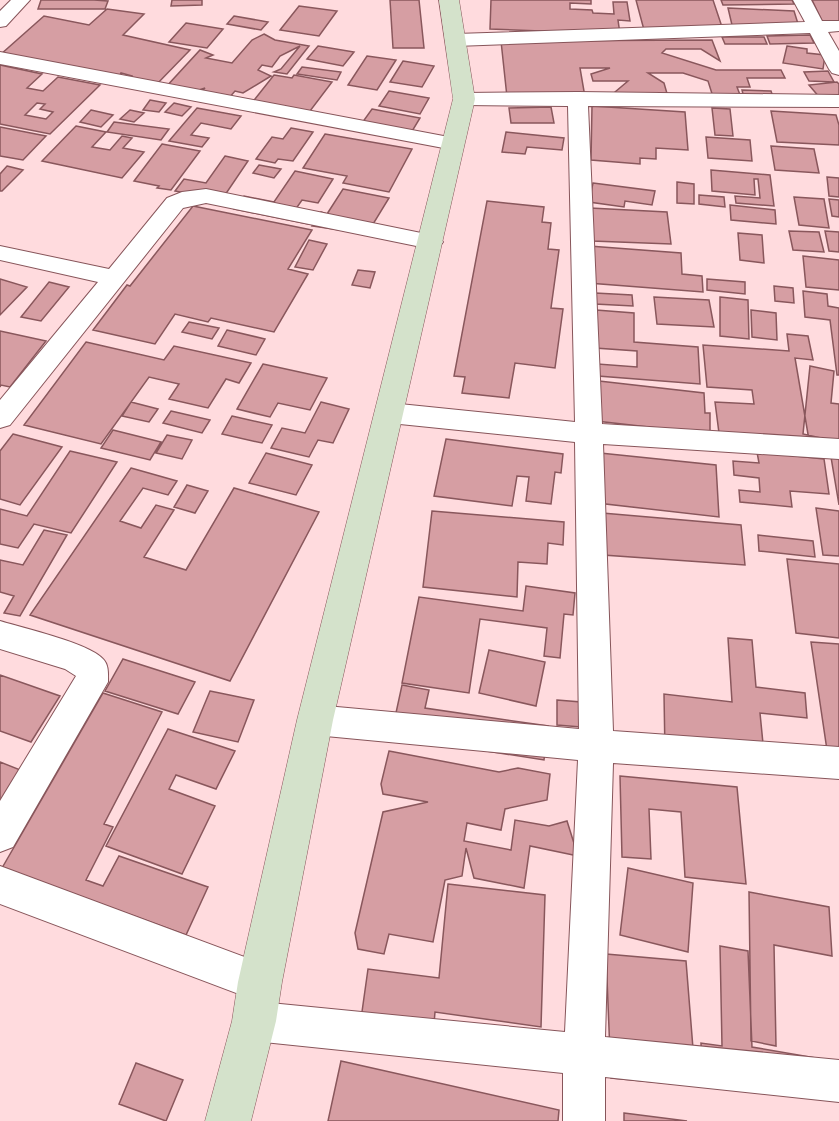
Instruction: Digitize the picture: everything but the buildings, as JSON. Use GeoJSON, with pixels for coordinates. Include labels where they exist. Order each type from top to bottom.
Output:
{"type":"FeatureCollection","features":[{"type":"Feature","properties":{"kind":"street"},"geometry":{"type":"LineString","coordinates":[[0,22],[21,0]]}},
{"type":"Feature","properties":{"kind":"street"},"geometry":{"type":"LineString","coordinates":[[228,1121],[254,1021],[260,982],[315,720],[464,99],[449,0]]}},
{"type":"Feature","properties":{"kind":"street"},"geometry":{"type":"LineString","coordinates":[[802,0],[839,69]]}},
{"type":"Feature","properties":{"kind":"street"},"geometry":{"type":"LineString","coordinates":[[456,40],[839,26]]}},
{"type":"Feature","properties":{"kind":"street"},"geometry":{"type":"LineString","coordinates":[[0,58],[454,144]]}},
{"type":"Feature","properties":{"kind":"street"},"geometry":{"type":"LineString","coordinates":[[578,98],[590,433],[597,746],[584,1056],[584,1121]]}},
{"type":"Feature","properties":{"kind":"street"},"geometry":{"type":"LineString","coordinates":[[464,99],[839,101]]}},
{"type":"Feature","properties":{"kind":"street"},"geometry":{"type":"LineString","coordinates":[[0,418],[116,278],[174,203],[192,196],[206,196],[431,242]]}},
{"type":"Feature","properties":{"kind":"street"},"geometry":{"type":"LineString","coordinates":[[0,253],[116,278]]}},
{"type":"Feature","properties":{"kind":"street"},"geometry":{"type":"LineString","coordinates":[[390,413],[590,433],[839,449]]}},
{"type":"Feature","properties":{"kind":"street"},"geometry":{"type":"LineString","coordinates":[[0,634],[75,658],[92,669],[92,682],[0,834]]}},
{"type":"Feature","properties":{"kind":"street"},"geometry":{"type":"LineString","coordinates":[[315,720],[597,746],[839,763]]}},
{"type":"Feature","properties":{"kind":"street"},"geometry":{"type":"LineString","coordinates":[[0,885],[260,982]]}},
{"type":"Feature","properties":{"kind":"street"},"geometry":{"type":"LineString","coordinates":[[254,1021],[839,1081]]}}]}
